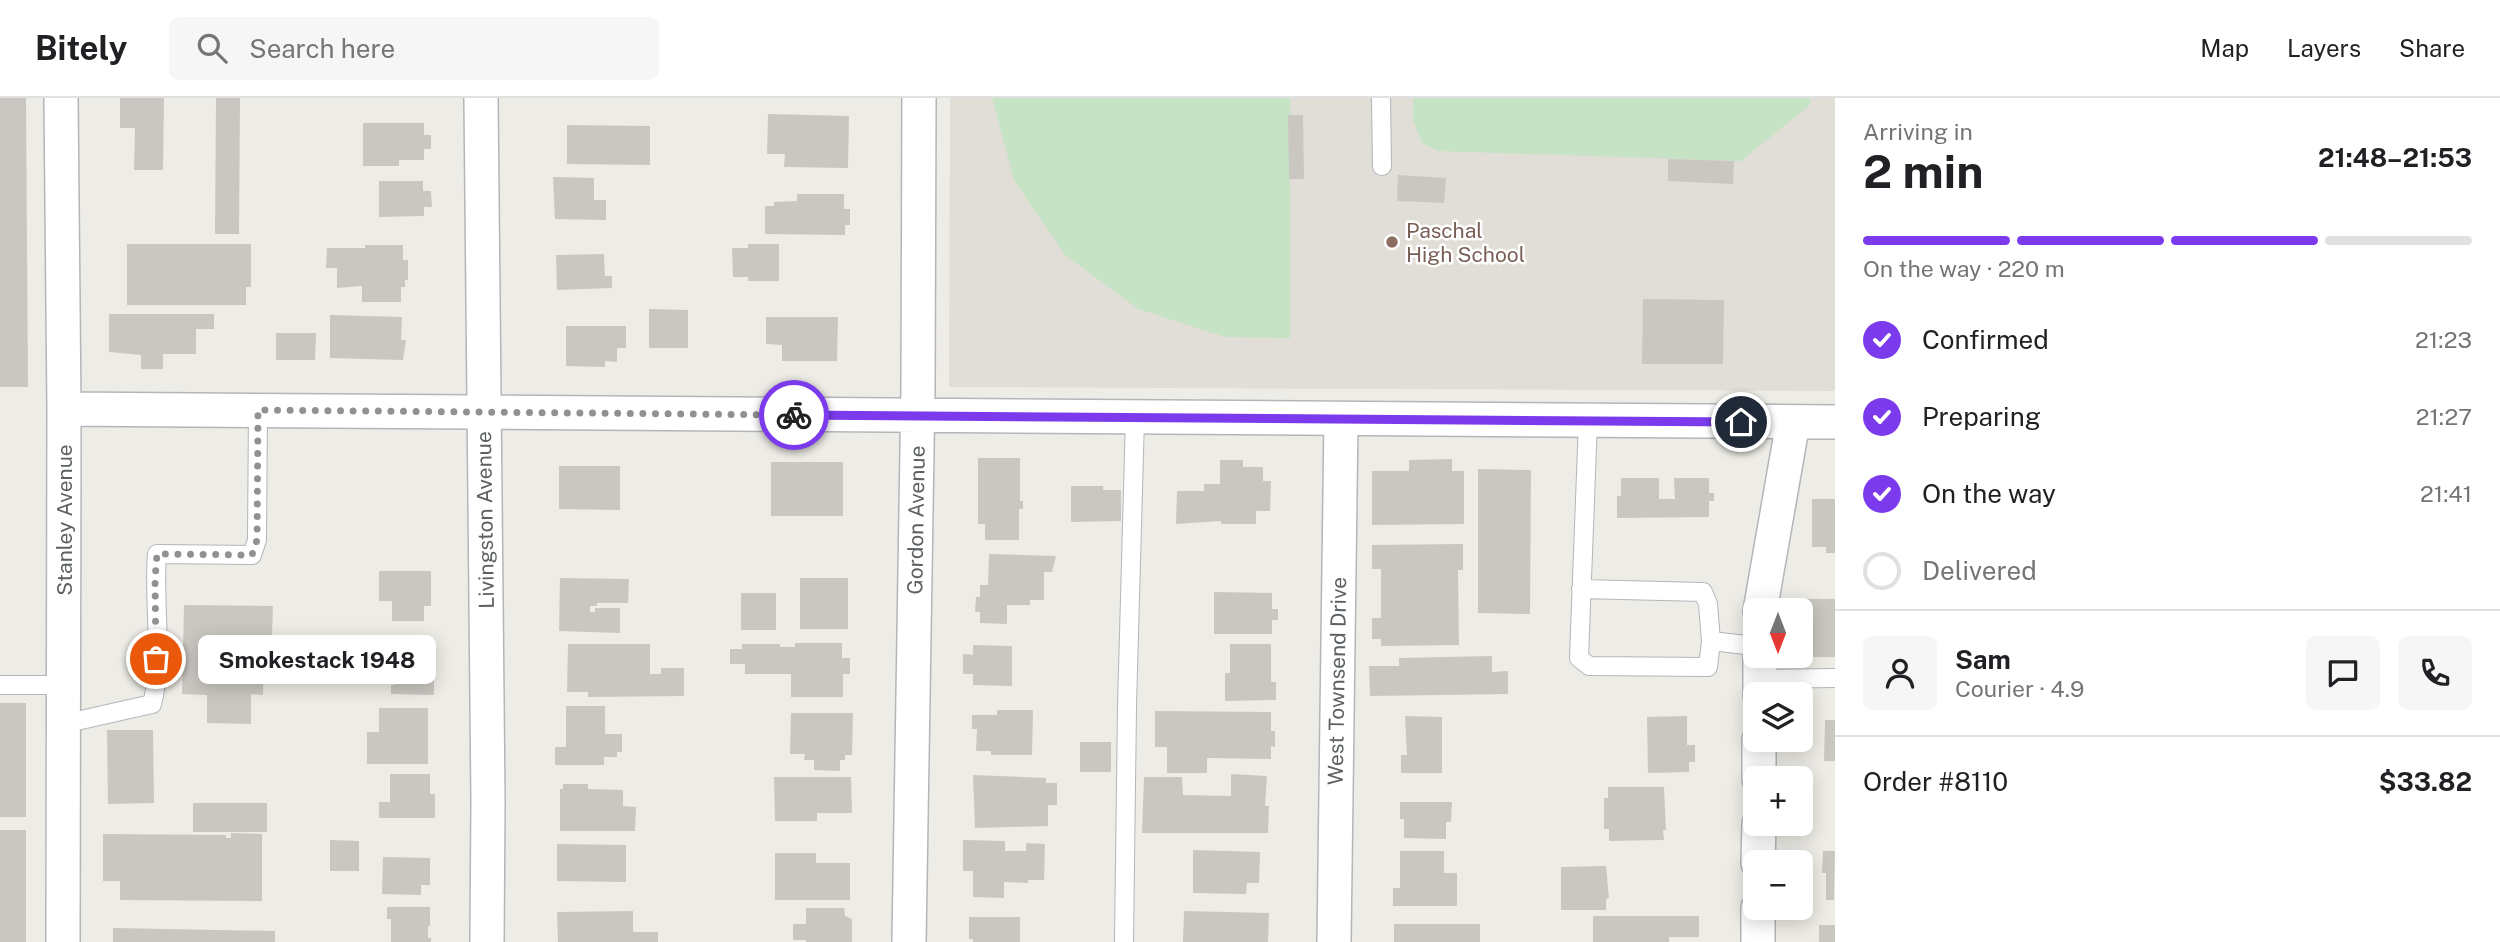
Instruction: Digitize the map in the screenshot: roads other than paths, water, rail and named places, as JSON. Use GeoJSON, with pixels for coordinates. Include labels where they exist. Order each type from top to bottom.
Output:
{"type":"FeatureCollection","features":[{"type":"Feature","properties":{"kind":"street","name":"Stanley Avenue"},"geometry":{"type":"LineString","coordinates":[[61,98],[64,409],[63,942]]}},
{"type":"Feature","properties":{"kind":"street","name":"Livingston Avenue"},"geometry":{"type":"LineString","coordinates":[[481,98],[487,942]]}},
{"type":"Feature","properties":{"kind":"street","name":"Gordon Avenue"},"geometry":{"type":"LineString","coordinates":[[909,942],[919,98]]}},
{"type":"Feature","properties":{"kind":"street"},"geometry":{"type":"LineString","coordinates":[[64,409],[1835,422]]}},
{"type":"Feature","properties":{"kind":"street","name":"West Townsend Drive"},"geometry":{"type":"LineString","coordinates":[[1334,942],[1341,419]]}},
{"type":"Feature","properties":{"kind":"street"},"geometry":{"type":"LineString","coordinates":[[1762,598],[1793,422]]}},
{"type":"Feature","properties":{"kind":"street"},"geometry":{"type":"LineString","coordinates":[[1758,920],[1758,942]]}},
{"type":"Feature","properties":{"kind":"lane"},"geometry":{"type":"LineString","coordinates":[[1381,98],[1382,166]]}},
{"type":"Feature","properties":{"kind":"lane"},"geometry":{"type":"LineString","coordinates":[[63,724],[152,704],[157,686],[157,554],[252,555],[257,540],[258,410]]}},
{"type":"Feature","properties":{"kind":"lane"},"geometry":{"type":"LineString","coordinates":[[1124,942],[1135,418]]}},
{"type":"Feature","properties":{"kind":"lane"},"geometry":{"type":"LineString","coordinates":[[1581,589],[1703,592],[1708,604],[1711,641],[1708,667],[1589,666],[1579,658],[1581,589],[1588,421]]}},
{"type":"Feature","properties":{"kind":"lane"},"geometry":{"type":"LineString","coordinates":[[1711,641],[1743,645]]}},
{"type":"Feature","properties":{"kind":"lane"},"geometry":{"type":"LineString","coordinates":[[1760,677],[1835,678]]}},
{"type":"Feature","properties":{"kind":"lane"},"geometry":{"type":"LineString","coordinates":[[0,685],[64,685]]}},
{"type":"Feature","properties":{"kind":"place","name":"Paschal High School"},"geometry":{"type":"Point","coordinates":[1392,242]}},
{"type":"Feature","properties":{"kind":"place","name":"Smokestack 1948"},"geometry":{"type":"Point","coordinates":[156,659]}}]}
